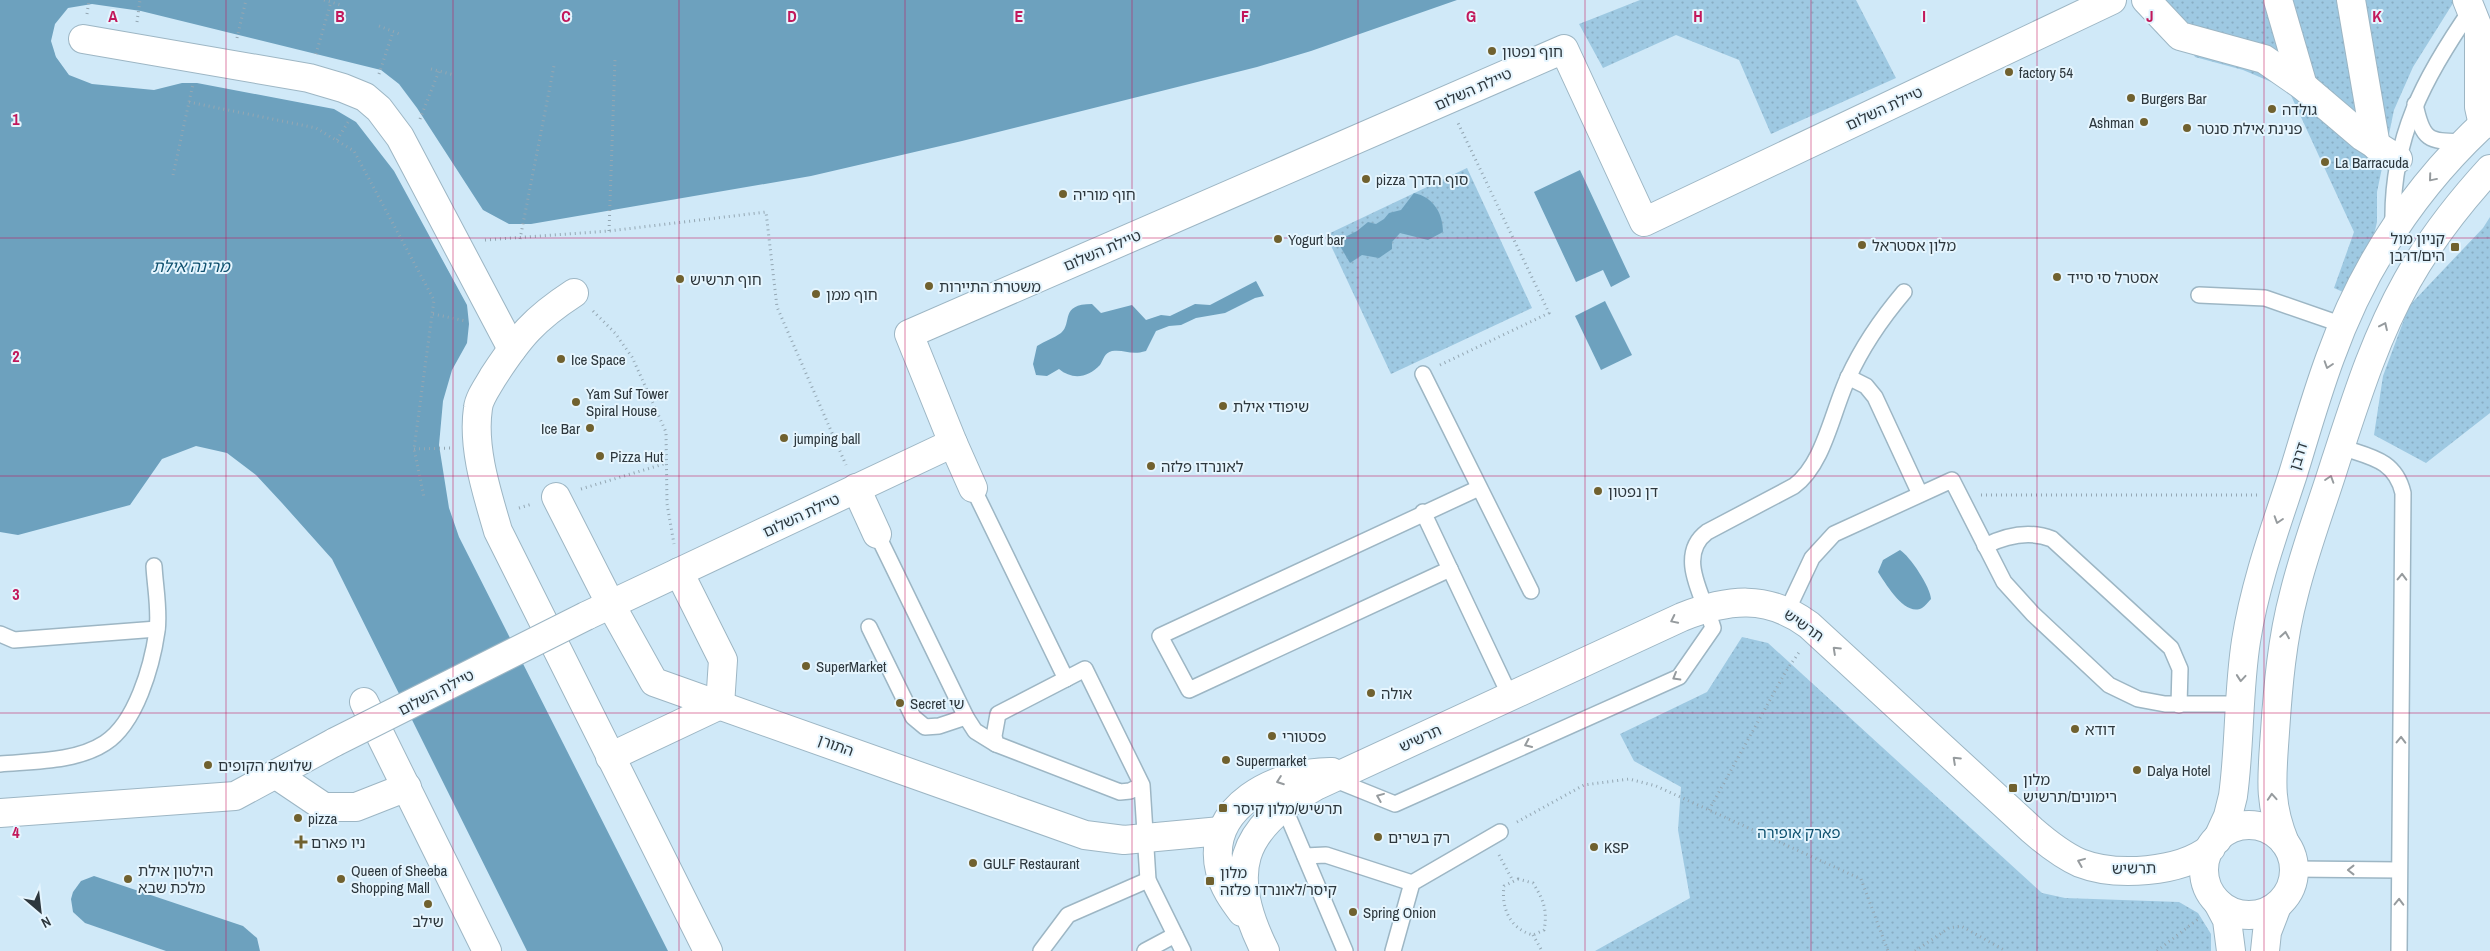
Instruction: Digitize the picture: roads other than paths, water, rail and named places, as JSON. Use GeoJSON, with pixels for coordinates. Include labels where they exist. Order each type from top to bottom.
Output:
{"type":"FeatureCollection","features":[{"type":"Feature","properties":{"kind":"street","name":"טיילת השלום"},"geometry":{"type":"LineString","coordinates":[[0,813],[235,796],[335,742],[586,616],[953,442],[909,334],[1564,49],[1644,222],[2112,0]]}},
{"type":"Feature","properties":{"kind":"street"},"geometry":{"type":"LineString","coordinates":[[2146,0],[2158,15],[2180,36],[2264,59],[2303,86],[2387,152]]}},
{"type":"Feature","properties":{"kind":"street"},"geometry":{"type":"LineString","coordinates":[[2351,0],[2387,152]]}},
{"type":"Feature","properties":{"kind":"street"},"geometry":{"type":"LineString","coordinates":[[2284,2],[2303,86]]}},
{"type":"Feature","properties":{"kind":"street"},"geometry":{"type":"LineString","coordinates":[[2472,4],[2478,30],[2479,128]]}},
{"type":"Feature","properties":{"kind":"street"},"geometry":{"type":"LineString","coordinates":[[83,39],[309,78],[365,96],[388,120],[407,150],[512,349]]}},
{"type":"Feature","properties":{"kind":"street","name":"דרבן"},"geometry":{"type":"LineString","coordinates":[[2214,844],[2228,816],[2233,796],[2244,652],[2254,599],[2330,358],[2343,325],[2373,264],[2394,230],[2430,180],[2479,128]]}},
{"type":"Feature","properties":{"kind":"street"},"geometry":{"type":"LineString","coordinates":[[2265,951],[2267,932],[2277,906],[2290,890],[2294,869],[2292,856],[2276,822],[2271,793],[2281,657],[2296,582],[2365,371],[2384,325],[2406,282],[2431,241],[2453,211],[2490,170]]}},
{"type":"Feature","properties":{"kind":"street"},"geometry":{"type":"LineString","coordinates":[[574,293],[545,312],[512,349],[478,406],[479,448],[489,500],[498,531],[708,951]]}},
{"type":"Feature","properties":{"kind":"street"},"geometry":{"type":"LineString","coordinates":[[953,442],[973,488]]}},
{"type":"Feature","properties":{"kind":"street"},"geometry":{"type":"LineString","coordinates":[[856,488],[877,534]]}},
{"type":"Feature","properties":{"kind":"street","name":"התורן"},"geometry":{"type":"LineString","coordinates":[[556,497],[611,605],[654,682],[772,722],[1085,835],[1112,840],[1146,839],[1221,830]]}},
{"type":"Feature","properties":{"kind":"street"},"geometry":{"type":"LineString","coordinates":[[610,756],[720,705],[723,660],[679,572]]}},
{"type":"Feature","properties":{"kind":"street","name":"תרשיש"},"geometry":{"type":"LineString","coordinates":[[1256,943],[1242,885],[1244,866],[1258,833],[1284,807],[1299,796],[1682,617],[1708,608],[1747,602],[1774,606],[1787,611],[1815,630],[2032,830],[2054,848],[2073,859],[2096,867],[2117,870],[2160,868],[2186,864],[2214,844]]}},
{"type":"Feature","properties":{"kind":"street"},"geometry":{"type":"LineString","coordinates":[[364,702],[488,951]]}},
{"type":"Feature","properties":{"kind":"street","name":"תרשיש"},"geometry":{"type":"LineString","coordinates":[[1256,943],[1220,872],[1217,850],[1221,830],[1232,813],[1248,798],[1268,786],[1291,777],[1317,772],[1339,776]]}},
{"type":"Feature","properties":{"kind":"street"},"geometry":{"type":"LineString","coordinates":[[275,774],[324,807],[356,807],[407,787]]}},
{"type":"Feature","properties":{"kind":"street"},"geometry":{"type":"LineString","coordinates":[[148,802],[162,778]]}},
{"type":"Feature","properties":{"kind":"street"},"geometry":{"type":"LineString","coordinates":[[2231,951],[2227,920],[2210,893],[2206,880],[2204,867],[2214,844],[2234,828],[2248,826],[2269,830],[2285,843]]}},
{"type":"Feature","properties":{"kind":"street"},"geometry":{"type":"LineString","coordinates":[[2218,903],[2236,914],[2250,915],[2264,913],[2277,906]]}},
{"type":"Feature","properties":{"kind":"lane"},"geometry":{"type":"LineString","coordinates":[[2394,230],[2387,152],[2472,4]]}},
{"type":"Feature","properties":{"kind":"lane"},"geometry":{"type":"LineString","coordinates":[[2415,104],[2422,129],[2431,139],[2443,143],[2479,128]]}},
{"type":"Feature","properties":{"kind":"lane"},"geometry":{"type":"LineString","coordinates":[[1339,776],[1395,804],[1678,677],[1714,628],[1708,608],[1698,589],[1694,572],[1693,556],[1696,542],[1707,532],[1794,486],[1805,477],[1820,451],[1848,378],[1868,341],[1904,292]]}},
{"type":"Feature","properties":{"kind":"lane"},"geometry":{"type":"LineString","coordinates":[[2199,294],[2265,298],[2343,325]]}},
{"type":"Feature","properties":{"kind":"lane"},"geometry":{"type":"LineString","coordinates":[[1423,374],[1531,591]]}},
{"type":"Feature","properties":{"kind":"lane"},"geometry":{"type":"LineString","coordinates":[[1848,378],[1866,386],[1875,396],[1920,494]]}},
{"type":"Feature","properties":{"kind":"lane"},"geometry":{"type":"LineString","coordinates":[[2340,447],[2389,466],[2394,471],[2403,493],[2399,951]]}},
{"type":"Feature","properties":{"kind":"lane"},"geometry":{"type":"LineString","coordinates":[[1787,611],[1807,566],[1826,542],[1846,527],[1952,480],[2000,575],[2020,602],[2109,685],[2138,699],[2179,706],[2239,704]]}},
{"type":"Feature","properties":{"kind":"lane"},"geometry":{"type":"LineString","coordinates":[[973,488],[1066,679]]}},
{"type":"Feature","properties":{"kind":"lane"},"geometry":{"type":"LineString","coordinates":[[1450,569],[1190,690],[1160,636],[1423,512],[1479,488]]}},
{"type":"Feature","properties":{"kind":"lane"},"geometry":{"type":"LineString","coordinates":[[1423,512],[1510,696]]}},
{"type":"Feature","properties":{"kind":"lane"},"geometry":{"type":"LineString","coordinates":[[877,534],[974,731],[996,744],[1120,792],[1130,791],[1142,785]]}},
{"type":"Feature","properties":{"kind":"lane"},"geometry":{"type":"LineString","coordinates":[[1985,546],[2000,539],[2022,534],[2034,534],[2052,539],[2171,648],[2180,669],[2179,706]]}},
{"type":"Feature","properties":{"kind":"lane"},"geometry":{"type":"LineString","coordinates":[[0,764],[47,760],[82,753],[105,743],[119,730],[136,705],[149,666],[157,629],[154,566]]}},
{"type":"Feature","properties":{"kind":"lane"},"geometry":{"type":"LineString","coordinates":[[869,627],[913,717],[925,727],[939,726],[966,717]]}},
{"type":"Feature","properties":{"kind":"lane"},"geometry":{"type":"LineString","coordinates":[[0,634],[14,640],[157,629]]}},
{"type":"Feature","properties":{"kind":"lane"},"geometry":{"type":"LineString","coordinates":[[996,744],[994,736],[998,714],[1085,669],[1142,785],[1148,880],[1183,951]]}},
{"type":"Feature","properties":{"kind":"lane"},"geometry":{"type":"LineString","coordinates":[[1284,807],[1345,951]]}},
{"type":"Feature","properties":{"kind":"lane"},"geometry":{"type":"LineString","coordinates":[[1393,951],[1412,883],[1495,835]]}},
{"type":"Feature","properties":{"kind":"lane"},"geometry":{"type":"LineString","coordinates":[[1305,856],[1326,855],[1412,883]]}},
{"type":"Feature","properties":{"kind":"lane"},"geometry":{"type":"LineString","coordinates":[[2294,869],[2400,870]]}},
{"type":"Feature","properties":{"kind":"lane"},"geometry":{"type":"LineString","coordinates":[[1041,951],[1068,915],[1148,880]]}},
{"type":"Feature","properties":{"kind":"lane"},"geometry":{"type":"LineString","coordinates":[[1145,951],[1175,936]]}},
{"type":"Feature","properties":{"kind":"water","name":"מרינה אילת"},"geometry":{"type":"Polygon","coordinates":[[[0,0],[1457,0],[1311,51],[1257,67],[962,141],[811,176],[531,224],[509,224],[483,210],[417,108],[399,84],[381,70],[141,11],[92,4],[68,8],[55,24],[51,41],[56,57],[69,75],[92,84],[154,90],[182,83],[197,83],[334,109],[356,122],[394,171],[467,305],[469,324],[467,343],[452,370],[443,401],[439,445],[449,508],[459,537],[668,951],[527,951],[332,559],[256,475],[227,453],[196,446],[162,459],[130,505],[18,535],[0,532],[0,0]]]}},
{"type":"Feature","properties":{"kind":"water"},"geometry":{"type":"Polygon","coordinates":[[[1580,170],[1630,277],[1611,287],[1603,270],[1576,282],[1534,192],[1580,170]]]}},
{"type":"Feature","properties":{"kind":"water"},"geometry":{"type":"Polygon","coordinates":[[[1414,193],[1427,198],[1436,207],[1443,225],[1443,232],[1428,240],[1400,233],[1392,242],[1392,249],[1379,258],[1362,255],[1350,263],[1337,241],[1357,231],[1368,222],[1376,224],[1389,213],[1401,210],[1414,193]]]}},
{"type":"Feature","properties":{"kind":"water"},"geometry":{"type":"Polygon","coordinates":[[[1256,281],[1264,296],[1255,298],[1225,313],[1196,318],[1181,325],[1169,326],[1156,331],[1146,351],[1136,353],[1109,352],[1100,365],[1085,375],[1069,375],[1059,369],[1047,376],[1036,375],[1033,364],[1037,346],[1061,333],[1071,311],[1075,307],[1092,304],[1101,313],[1132,305],[1146,320],[1161,315],[1170,316],[1195,304],[1210,305],[1256,281]]]}},
{"type":"Feature","properties":{"kind":"water"},"geometry":{"type":"Polygon","coordinates":[[[1605,301],[1632,355],[1601,370],[1575,316],[1605,301]]]}},
{"type":"Feature","properties":{"kind":"water"},"geometry":{"type":"Polygon","coordinates":[[[1900,550],[1914,565],[1924,580],[1930,594],[1931,599],[1922,608],[1916,610],[1909,608],[1897,598],[1878,572],[1883,560],[1900,550]]]}},
{"type":"Feature","properties":{"kind":"water"},"geometry":{"type":"Polygon","coordinates":[[[94,876],[243,926],[257,938],[260,951],[166,951],[85,923],[73,912],[71,899],[73,892],[81,881],[94,876]]]}},
{"type":"Feature","properties":{"kind":"place","name":"חוף נפטון"},"geometry":{"type":"Point","coordinates":[1492,51]}},
{"type":"Feature","properties":{"kind":"place","name":"factory 54"},"geometry":{"type":"Point","coordinates":[2009,72]}},
{"type":"Feature","properties":{"kind":"place","name":"Burgers Bar"},"geometry":{"type":"Point","coordinates":[2131,98]}},
{"type":"Feature","properties":{"kind":"place","name":"גולדה"},"geometry":{"type":"Point","coordinates":[2272,109]}},
{"type":"Feature","properties":{"kind":"place","name":"Ashman"},"geometry":{"type":"Point","coordinates":[2144,122]}},
{"type":"Feature","properties":{"kind":"place","name":"פנינת אילת סנטר"},"geometry":{"type":"Point","coordinates":[2187,128]}},
{"type":"Feature","properties":{"kind":"place","name":"La Barracuda"},"geometry":{"type":"Point","coordinates":[2325,162]}},
{"type":"Feature","properties":{"kind":"place","name":"pizza סוף הדרך"},"geometry":{"type":"Point","coordinates":[1366,179]}},
{"type":"Feature","properties":{"kind":"place","name":"חוף מוריה"},"geometry":{"type":"Point","coordinates":[1063,194]}},
{"type":"Feature","properties":{"kind":"place","name":"Yogurt bar"},"geometry":{"type":"Point","coordinates":[1278,239]}},
{"type":"Feature","properties":{"kind":"place","name":"מלון אסטראל"},"geometry":{"type":"Point","coordinates":[1862,245]}},
{"type":"Feature","properties":{"kind":"place","name":"קניון מול הים/דרבן"},"geometry":{"type":"Point","coordinates":[2455,247]}},
{"type":"Feature","properties":{"kind":"place","name":"אסטרל סי סייד"},"geometry":{"type":"Point","coordinates":[2057,277]}},
{"type":"Feature","properties":{"kind":"place","name":"חוף תרשיש"},"geometry":{"type":"Point","coordinates":[680,279]}},
{"type":"Feature","properties":{"kind":"place","name":"משטרת התיירות"},"geometry":{"type":"Point","coordinates":[929,286]}},
{"type":"Feature","properties":{"kind":"place","name":"חוף ממן"},"geometry":{"type":"Point","coordinates":[816,294]}},
{"type":"Feature","properties":{"kind":"place","name":"Ice Space"},"geometry":{"type":"Point","coordinates":[561,359]}},
{"type":"Feature","properties":{"kind":"place","name":"Yam Suf Tower Spiral House"},"geometry":{"type":"Point","coordinates":[576,402]}},
{"type":"Feature","properties":{"kind":"place","name":"שיפודי אילת"},"geometry":{"type":"Point","coordinates":[1223,406]}},
{"type":"Feature","properties":{"kind":"place","name":"Ice Bar"},"geometry":{"type":"Point","coordinates":[590,428]}},
{"type":"Feature","properties":{"kind":"place","name":"jumping ball"},"geometry":{"type":"Point","coordinates":[784,438]}},
{"type":"Feature","properties":{"kind":"place","name":"Pizza Hut"},"geometry":{"type":"Point","coordinates":[600,456]}},
{"type":"Feature","properties":{"kind":"place","name":"לאונרדו פלזה"},"geometry":{"type":"Point","coordinates":[1151,466]}},
{"type":"Feature","properties":{"kind":"place","name":"דן נפטון"},"geometry":{"type":"Point","coordinates":[1598,491]}},
{"type":"Feature","properties":{"kind":"place","name":"SuperMarket"},"geometry":{"type":"Point","coordinates":[806,666]}},
{"type":"Feature","properties":{"kind":"place","name":"אולה"},"geometry":{"type":"Point","coordinates":[1371,693]}},
{"type":"Feature","properties":{"kind":"place","name":"Secret שי"},"geometry":{"type":"Point","coordinates":[900,703]}},
{"type":"Feature","properties":{"kind":"place","name":"דודא"},"geometry":{"type":"Point","coordinates":[2075,729]}},
{"type":"Feature","properties":{"kind":"place","name":"פסטורי"},"geometry":{"type":"Point","coordinates":[1272,736]}},
{"type":"Feature","properties":{"kind":"place","name":"Supermarket"},"geometry":{"type":"Point","coordinates":[1226,760]}},
{"type":"Feature","properties":{"kind":"place","name":"שלושת הקופים"},"geometry":{"type":"Point","coordinates":[208,765]}},
{"type":"Feature","properties":{"kind":"place","name":"Dalya Hotel"},"geometry":{"type":"Point","coordinates":[2137,770]}},
{"type":"Feature","properties":{"kind":"place","name":"מלון רימונים/תרשיש"},"geometry":{"type":"Point","coordinates":[2013,788]}},
{"type":"Feature","properties":{"kind":"place","name":"תרשיש/מלון קיסר"},"geometry":{"type":"Point","coordinates":[1223,808]}},
{"type":"Feature","properties":{"kind":"place","name":"pizza"},"geometry":{"type":"Point","coordinates":[298,818]}},
{"type":"Feature","properties":{"kind":"place","name":"רק בשרים"},"geometry":{"type":"Point","coordinates":[1378,837]}},
{"type":"Feature","properties":{"kind":"place","name":"ניו פארם"},"geometry":{"type":"Point","coordinates":[301,842]}},
{"type":"Feature","properties":{"kind":"place","name":"KSP"},"geometry":{"type":"Point","coordinates":[1594,847]}},
{"type":"Feature","properties":{"kind":"place","name":"GULF Restaurant"},"geometry":{"type":"Point","coordinates":[973,863]}},
{"type":"Feature","properties":{"kind":"place","name":"הילטון אילת מלכת שבא"},"geometry":{"type":"Point","coordinates":[128,879]}},
{"type":"Feature","properties":{"kind":"place","name":"Queen of Sheeba Shopping Mall"},"geometry":{"type":"Point","coordinates":[341,879]}},
{"type":"Feature","properties":{"kind":"place","name":"מלון קיסר/לאונרדו פלזה"},"geometry":{"type":"Point","coordinates":[1210,881]}},
{"type":"Feature","properties":{"kind":"place","name":"שילב"},"geometry":{"type":"Point","coordinates":[428,904]}},
{"type":"Feature","properties":{"kind":"place","name":"Spring Onion"},"geometry":{"type":"Point","coordinates":[1353,912]}},
{"type":"Feature","properties":{"kind":"park label","name":"פארק אופירה"},"geometry":{"type":"Point","coordinates":[1799,832]}}]}
